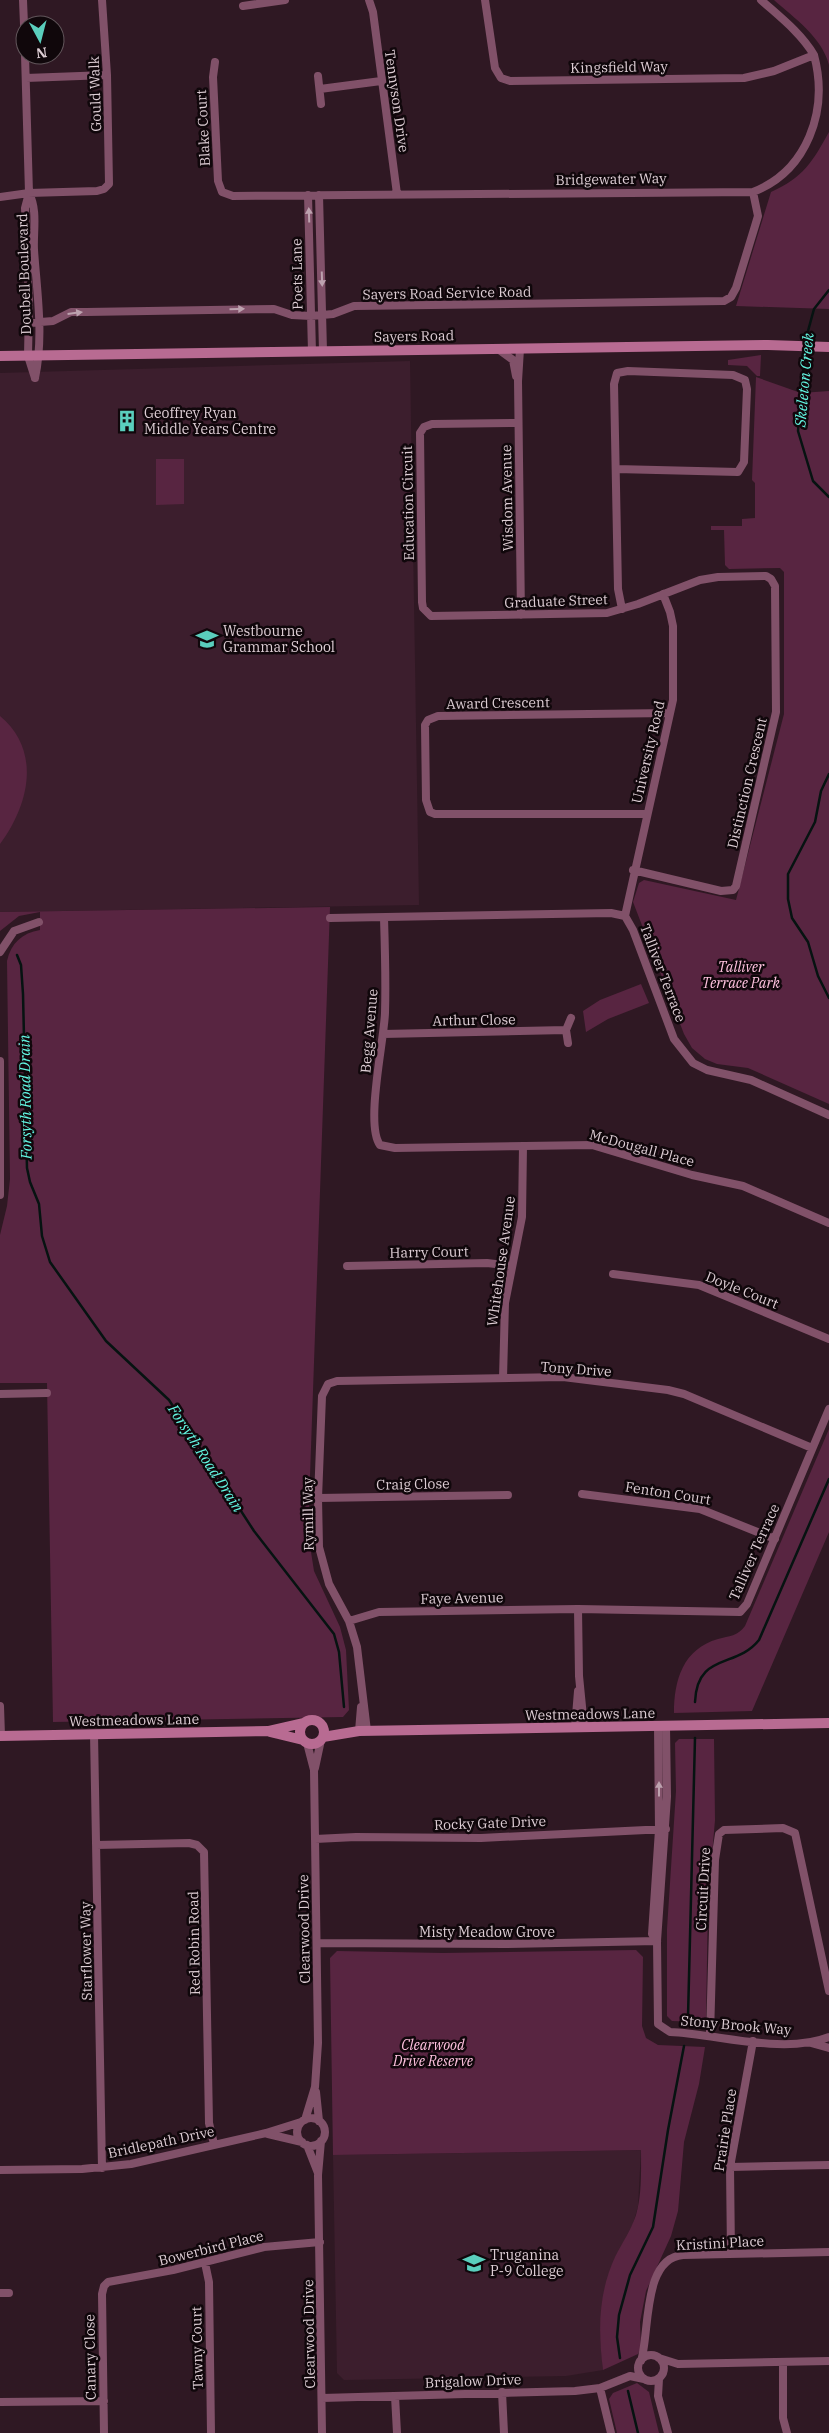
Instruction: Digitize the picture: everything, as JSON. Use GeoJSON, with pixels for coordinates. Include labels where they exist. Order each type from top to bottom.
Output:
{"type":"FeatureCollection","features":[{"type":"Feature","properties":{"kind":"street"},"geometry":{"type":"LineString","coordinates":[[23,0],[24,15]]}},
{"type":"Feature","properties":{"kind":"street","name":"Gould Walk"},"geometry":{"type":"LineString","coordinates":[[29,193],[97,191],[107,187],[110,172],[102,0]]}},
{"type":"Feature","properties":{"kind":"street"},"geometry":{"type":"LineString","coordinates":[[243,6],[285,0]]}},
{"type":"Feature","properties":{"kind":"street","name":"Tennyson Drive"},"geometry":{"type":"LineString","coordinates":[[369,0],[373,12]]}},
{"type":"Feature","properties":{"kind":"street","name":"Tennyson Drive"},"geometry":{"type":"LineString","coordinates":[[374,0],[373,12],[381,81],[397,194]]}},
{"type":"Feature","properties":{"kind":"street","name":"Kingsfield Way"},"geometry":{"type":"LineString","coordinates":[[485,0],[496,68],[501,78],[510,80],[744,78],[774,70],[814,55]]}},
{"type":"Feature","properties":{"kind":"street","name":"Bridgewater Way"},"geometry":{"type":"LineString","coordinates":[[222,192],[233,196],[753,192],[763,188],[797,165],[815,143],[826,113],[826,95],[821,70],[814,55],[791,27],[761,0]]}},
{"type":"Feature","properties":{"kind":"street","name":"Blake Court"},"geometry":{"type":"LineString","coordinates":[[215,62],[213,77],[218,181],[222,192]]}},
{"type":"Feature","properties":{"kind":"street","name":"Doubell Boulevard"},"geometry":{"type":"LineString","coordinates":[[25,65],[29,193],[34,209],[30,248],[28,356],[35,378],[40,355],[40,323],[30,248]]}},
{"type":"Feature","properties":{"kind":"street"},"geometry":{"type":"LineString","coordinates":[[26,78],[106,76]]}},
{"type":"Feature","properties":{"kind":"street"},"geometry":{"type":"LineString","coordinates":[[318,76],[321,104]]}},
{"type":"Feature","properties":{"kind":"street"},"geometry":{"type":"LineString","coordinates":[[320,89],[381,81]]}},
{"type":"Feature","properties":{"kind":"street","name":"Sayers Road Service Road"},"geometry":{"type":"LineString","coordinates":[[28,323],[53,321],[71,312],[274,309],[292,315],[311,316],[333,314],[354,306],[724,301],[731,297],[736,288],[756,221],[757,208],[753,192]]}},
{"type":"Feature","properties":{"kind":"street"},"geometry":{"type":"LineString","coordinates":[[0,197],[29,193]]}},
{"type":"Feature","properties":{"kind":"street","name":"Poets Lane"},"geometry":{"type":"LineString","coordinates":[[308,195],[312,352]]}},
{"type":"Feature","properties":{"kind":"street","name":"Poets Lane"},"geometry":{"type":"LineString","coordinates":[[318,195],[323,351]]}},
{"type":"Feature","properties":{"kind":"street","name":"Sayers Road"},"geometry":{"type":"LineString","coordinates":[[0,356],[768,345],[829,347]]}},
{"type":"Feature","properties":{"kind":"street","name":"Wisdom Avenue"},"geometry":{"type":"LineString","coordinates":[[498,349],[513,360],[518,381]]}},
{"type":"Feature","properties":{"kind":"street","name":"Wisdom Avenue"},"geometry":{"type":"LineString","coordinates":[[520,349],[518,423],[521,615]]}},
{"type":"Feature","properties":{"kind":"street"},"geometry":{"type":"LineString","coordinates":[[616,469],[738,472],[744,462],[747,389],[745,380],[733,375],[628,371],[617,373],[614,384],[618,590],[622,609]]}},
{"type":"Feature","properties":{"kind":"street","name":"Education Circuit"},"geometry":{"type":"LineString","coordinates":[[426,613],[422,602],[420,433],[424,426],[432,424],[518,423]]}},
{"type":"Feature","properties":{"kind":"street","name":"Graduate Street"},"geometry":{"type":"LineString","coordinates":[[426,613],[437,616],[592,614],[622,609],[690,582],[709,578],[761,576],[772,579]]}},
{"type":"Feature","properties":{"kind":"street","name":"Distinction Crescent"},"geometry":{"type":"LineString","coordinates":[[633,870],[722,891],[733,890],[736,886],[776,712],[776,590],[772,579]]}},
{"type":"Feature","properties":{"kind":"street","name":"University Road"},"geometry":{"type":"LineString","coordinates":[[624,916],[674,693],[673,626],[670,612],[662,594]]}},
{"type":"Feature","properties":{"kind":"street","name":"Award Crescent"},"geometry":{"type":"LineString","coordinates":[[647,814],[435,814],[430,812],[426,800],[425,724],[428,720],[438,716],[670,713]]}},
{"type":"Feature","properties":{"kind":"street","name":"Talliver Terrace"},"geometry":{"type":"LineString","coordinates":[[330,918],[611,913],[624,916],[634,930],[674,1039],[693,1063],[707,1070],[751,1080],[829,1115]]}},
{"type":"Feature","properties":{"kind":"street","name":"Begg Avenue"},"geometry":{"type":"LineString","coordinates":[[380,1145],[376,1136],[375,1112],[384,1034],[384,918]]}},
{"type":"Feature","properties":{"kind":"street"},"geometry":{"type":"LineString","coordinates":[[0,952],[14,931],[39,922]]}},
{"type":"Feature","properties":{"kind":"street"},"geometry":{"type":"LineString","coordinates":[[568,1043],[566,1030],[571,1018]]}},
{"type":"Feature","properties":{"kind":"street","name":"Arthur Close"},"geometry":{"type":"LineString","coordinates":[[384,1034],[566,1030]]}},
{"type":"Feature","properties":{"kind":"street"},"geometry":{"type":"LineString","coordinates":[[0,1061],[0,1195]]}},
{"type":"Feature","properties":{"kind":"street","name":"McDougall Place"},"geometry":{"type":"LineString","coordinates":[[380,1145],[395,1148],[592,1145],[692,1175],[743,1186],[829,1223]]}},
{"type":"Feature","properties":{"kind":"street","name":"Whitehouse Avenue"},"geometry":{"type":"LineString","coordinates":[[503,1378],[504,1318],[522,1217],[523,1146]]}},
{"type":"Feature","properties":{"kind":"street","name":"Harry Court"},"geometry":{"type":"LineString","coordinates":[[347,1266],[487,1263],[512,1266]]}},
{"type":"Feature","properties":{"kind":"street","name":"Doyle Court"},"geometry":{"type":"LineString","coordinates":[[613,1274],[699,1285],[829,1339]]}},
{"type":"Feature","properties":{"kind":"street","name":"Tony Drive"},"geometry":{"type":"LineString","coordinates":[[328,1384],[338,1381],[562,1377],[668,1390],[684,1394],[812,1448]]}},
{"type":"Feature","properties":{"kind":"street","name":"Rymill Way"},"geometry":{"type":"LineString","coordinates":[[328,1384],[322,1396],[318,1535],[322,1563],[329,1584],[348,1621],[359,1656],[362,1697],[359,1732]]}},
{"type":"Feature","properties":{"kind":"street"},"geometry":{"type":"LineString","coordinates":[[0,1394],[47,1393]]}},
{"type":"Feature","properties":{"kind":"street","name":"Talliver Terrace"},"geometry":{"type":"LineString","coordinates":[[578,1609],[740,1612],[747,1604],[829,1409]]}},
{"type":"Feature","properties":{"kind":"street","name":"Fenton Court"},"geometry":{"type":"LineString","coordinates":[[582,1494],[700,1509],[775,1539]]}},
{"type":"Feature","properties":{"kind":"street","name":"Craig Close"},"geometry":{"type":"LineString","coordinates":[[318,1498],[508,1495]]}},
{"type":"Feature","properties":{"kind":"street"},"geometry":{"type":"LineString","coordinates":[[578,1609],[580,1727]]}},
{"type":"Feature","properties":{"kind":"street","name":"Faye Avenue"},"geometry":{"type":"LineString","coordinates":[[348,1621],[379,1612],[578,1609]]}},
{"type":"Feature","properties":{"kind":"street"},"geometry":{"type":"LineString","coordinates":[[0,1706],[0,1736]]}},
{"type":"Feature","properties":{"kind":"street"},"geometry":{"type":"LineString","coordinates":[[315,1720],[323,1726],[322,1739],[316,1743],[305,1741],[300,1733],[304,1723],[315,1720]]}},
{"type":"Feature","properties":{"kind":"street","name":"Westmeadows Lane"},"geometry":{"type":"LineString","coordinates":[[315,1720],[359,1732]]}},
{"type":"Feature","properties":{"kind":"street","name":"Westmeadows Lane"},"geometry":{"type":"LineString","coordinates":[[0,1736],[268,1732],[304,1723]]}},
{"type":"Feature","properties":{"kind":"street","name":"Westmeadows Lane"},"geometry":{"type":"LineString","coordinates":[[322,1739],[359,1732],[829,1723]]}},
{"type":"Feature","properties":{"kind":"street","name":"Stony Brook Way"},"geometry":{"type":"LineString","coordinates":[[662,1726],[662,1830],[657,1941],[658,2024],[670,2032],[753,2041],[809,2042],[829,2047]]}},
{"type":"Feature","properties":{"kind":"street","name":"Westmeadows Lane"},"geometry":{"type":"LineString","coordinates":[[268,1732],[305,1741]]}},
{"type":"Feature","properties":{"kind":"street","name":"Starflower Way"},"geometry":{"type":"LineString","coordinates":[[94,1734],[102,2168]]}},
{"type":"Feature","properties":{"kind":"street","name":"Clearwood Drive"},"geometry":{"type":"LineString","coordinates":[[319,2120],[315,2087],[318,2043],[314,1770],[322,1739]]}},
{"type":"Feature","properties":{"kind":"street","name":"Clearwood Drive"},"geometry":{"type":"LineString","coordinates":[[305,1741],[314,1770]]}},
{"type":"Feature","properties":{"kind":"street","name":"Circuit Drive"},"geometry":{"type":"LineString","coordinates":[[710,2036],[715,1860],[719,1834],[724,1830],[783,1828],[795,1833],[829,1991]]}},
{"type":"Feature","properties":{"kind":"street","name":"Rocky Gate Drive"},"geometry":{"type":"LineString","coordinates":[[315,1839],[481,1838],[662,1830]]}},
{"type":"Feature","properties":{"kind":"street","name":"Red Robin Road"},"geometry":{"type":"LineString","coordinates":[[96,1845],[189,1843],[197,1845],[204,1852],[209,2123],[214,2144]]}},
{"type":"Feature","properties":{"kind":"street","name":"Misty Meadow Grove"},"geometry":{"type":"LineString","coordinates":[[317,1943],[487,1944],[657,1941]]}},
{"type":"Feature","properties":{"kind":"street"},"geometry":{"type":"LineString","coordinates":[[829,2037],[829,2047]]}},
{"type":"Feature","properties":{"kind":"street","name":"Stony Brook Way"},"geometry":{"type":"LineString","coordinates":[[809,2042],[829,2037]]}},
{"type":"Feature","properties":{"kind":"street","name":"Prairie Place"},"geometry":{"type":"LineString","coordinates":[[731,2254],[730,2167],[753,2041]]}},
{"type":"Feature","properties":{"kind":"street","name":"Clearwood Drive"},"geometry":{"type":"LineString","coordinates":[[303,2121],[315,2087]]}},
{"type":"Feature","properties":{"kind":"street"},"geometry":{"type":"LineString","coordinates":[[312,2118],[319,2120],[324,2128],[321,2141],[315,2145],[304,2143],[298,2132],[303,2121],[312,2118]]}},
{"type":"Feature","properties":{"kind":"street","name":"Bridlepath Drive"},"geometry":{"type":"LineString","coordinates":[[0,2170],[102,2168],[156,2159],[266,2133],[303,2121]]}},
{"type":"Feature","properties":{"kind":"street","name":"Bridlepath Drive"},"geometry":{"type":"LineString","coordinates":[[266,2133],[304,2143]]}},
{"type":"Feature","properties":{"kind":"street","name":"Clearwood Drive"},"geometry":{"type":"LineString","coordinates":[[321,2141],[318,2175],[322,2433]]}},
{"type":"Feature","properties":{"kind":"street","name":"Clearwood Drive"},"geometry":{"type":"LineString","coordinates":[[304,2143],[318,2175]]}},
{"type":"Feature","properties":{"kind":"street"},"geometry":{"type":"LineString","coordinates":[[730,2167],[829,2165]]}},
{"type":"Feature","properties":{"kind":"street","name":"Bowerbird Place"},"geometry":{"type":"LineString","coordinates":[[108,2282],[205,2262],[264,2247],[320,2242]]}},
{"type":"Feature","properties":{"kind":"street","name":"Kristini Place"},"geometry":{"type":"LineString","coordinates":[[640,2362],[646,2339],[649,2299],[666,2261],[677,2255],[829,2252]]}},
{"type":"Feature","properties":{"kind":"street","name":"Tawny Court"},"geometry":{"type":"LineString","coordinates":[[205,2262],[209,2282],[211,2433]]}},
{"type":"Feature","properties":{"kind":"street","name":"Canary Close"},"geometry":{"type":"LineString","coordinates":[[104,2433],[102,2294],[104,2286],[108,2282]]}},
{"type":"Feature","properties":{"kind":"street"},"geometry":{"type":"LineString","coordinates":[[0,2293],[9,2293]]}},
{"type":"Feature","properties":{"kind":"street"},"geometry":{"type":"LineString","coordinates":[[646,2339],[664,2370]]}},
{"type":"Feature","properties":{"kind":"street"},"geometry":{"type":"LineString","coordinates":[[658,2396],[639,2371],[640,2362],[649,2356],[678,2364],[829,2360]]}},
{"type":"Feature","properties":{"kind":"street","name":"Brigalow Drive"},"geometry":{"type":"LineString","coordinates":[[622,2378],[640,2362]]}},
{"type":"Feature","properties":{"kind":"street"},"geometry":{"type":"LineString","coordinates":[[783,2362],[783,2418],[787,2433]]}},
{"type":"Feature","properties":{"kind":"street"},"geometry":{"type":"LineString","coordinates":[[668,2433],[658,2396],[659,2379],[664,2370],[678,2364]]}},
{"type":"Feature","properties":{"kind":"street","name":"Brigalow Drive"},"geometry":{"type":"LineString","coordinates":[[322,2398],[575,2391],[600,2388],[622,2378],[637,2376],[645,2380]]}},
{"type":"Feature","properties":{"kind":"street"},"geometry":{"type":"LineString","coordinates":[[645,2380],[659,2379]]}},
{"type":"Feature","properties":{"kind":"street"},"geometry":{"type":"LineString","coordinates":[[600,2388],[611,2433]]}},
{"type":"Feature","properties":{"kind":"street"},"geometry":{"type":"LineString","coordinates":[[502,2392],[504,2433]]}},
{"type":"Feature","properties":{"kind":"street"},"geometry":{"type":"LineString","coordinates":[[394,2396],[397,2433]]}},
{"type":"Feature","properties":{"kind":"street"},"geometry":{"type":"LineString","coordinates":[[0,2402],[104,2400]]}},
{"type":"Feature","properties":{"kind":"shaded area","name":"Westbourne Grammar School"},"geometry":{"type":"Polygon","coordinates":[[[410,361],[419,905],[0,912],[0,373],[410,361]]]}},
{"type":"Feature","properties":{"kind":"shaded area","name":"Truganina P-9 College"},"geometry":{"type":"Polygon","coordinates":[[[641,2150],[638,2206],[633,2224],[615,2258],[602,2303],[600,2335],[603,2370],[566,2376],[344,2380],[337,2373],[333,2155],[641,2150]]]}},
{"type":"Feature","properties":{"kind":"green space"},"geometry":{"type":"Polygon","coordinates":[[[774,0],[829,0],[829,65],[814,37],[774,0]]]}},
{"type":"Feature","properties":{"kind":"green space"},"geometry":{"type":"Polygon","coordinates":[[[829,132],[829,309],[736,306],[771,192],[791,181],[806,168],[829,132]]]}},
{"type":"Feature","properties":{"kind":"green space"},"geometry":{"type":"Polygon","coordinates":[[[761,355],[760,376],[757,376],[747,366],[728,365],[728,360],[761,355]]]}},
{"type":"Feature","properties":{"kind":"green space","name":"Talliver Terrace Park"},"geometry":{"type":"Polygon","coordinates":[[[756,377],[801,393],[829,391],[829,1104],[748,1068],[717,1064],[705,1059],[692,1048],[684,1034],[633,902],[639,883],[644,880],[736,900],[784,714],[784,572],[780,568],[729,569],[725,565],[724,530],[711,530],[711,526],[742,526],[742,519],[755,518],[755,483],[752,480],[756,377]]]}},
{"type":"Feature","properties":{"kind":"green space"},"geometry":{"type":"Polygon","coordinates":[[[156,459],[184,459],[184,504],[156,505],[156,459]]]}},
{"type":"Feature","properties":{"kind":"green space"},"geometry":{"type":"Polygon","coordinates":[[[0,716],[13,730],[22,745],[27,778],[24,796],[18,812],[0,844],[0,716]]]}},
{"type":"Feature","properties":{"kind":"green space"},"geometry":{"type":"Polygon","coordinates":[[[330,907],[308,1533],[314,1571],[340,1627],[346,1650],[349,1710],[343,1717],[53,1722],[47,1383],[0,1383],[0,1235],[7,1206],[10,1179],[7,961],[11,949],[18,940],[34,931],[40,930],[40,912],[19,916],[0,931],[0,912],[330,907]]]}},
{"type":"Feature","properties":{"kind":"green space"},"geometry":{"type":"Polygon","coordinates":[[[641,984],[649,1003],[608,1019],[586,1032],[583,1011],[600,1000],[641,984]]]}},
{"type":"Feature","properties":{"kind":"green space"},"geometry":{"type":"Polygon","coordinates":[[[829,1429],[829,1532],[752,1711],[674,1713],[674,1701],[679,1678],[689,1658],[696,1650],[706,1644],[736,1634],[745,1626],[829,1429]]]}},
{"type":"Feature","properties":{"kind":"green space"},"geometry":{"type":"Polygon","coordinates":[[[679,1739],[714,1739],[715,1820],[708,1901],[706,2019],[702,2022],[672,2021],[667,2016],[667,1929],[676,1791],[675,1743],[679,1739]]]}},
{"type":"Feature","properties":{"kind":"green space","name":"Clearwood Drive Reserve"},"geometry":{"type":"Polygon","coordinates":[[[636,1950],[643,1957],[642,2026],[646,2038],[658,2045],[705,2047],[699,2084],[684,2142],[678,2211],[671,2236],[646,2291],[640,2322],[641,2348],[638,2354],[603,2370],[600,2341],[602,2299],[609,2271],[636,2215],[640,2191],[641,2150],[333,2155],[330,1958],[337,1951],[443,1953],[636,1950]]]}},
{"type":"Feature","properties":{"kind":"green space"},"geometry":{"type":"Polygon","coordinates":[[[637,2383],[649,2392],[659,2433],[617,2433],[609,2399],[613,2393],[637,2383]]]}},
{"type":"Feature","properties":{"kind":"waterway","name":"Skeleton Creek"},"geometry":{"type":"LineString","coordinates":[[805,342],[814,309],[829,290]]}},
{"type":"Feature","properties":{"kind":"waterway","name":"Skeleton Creek"},"geometry":{"type":"LineString","coordinates":[[805,348],[798,431],[813,481],[829,497]]}},
{"type":"Feature","properties":{"kind":"waterway","name":"Skeleton Creek"},"geometry":{"type":"LineString","coordinates":[[829,774],[821,791],[815,822],[788,874],[788,899],[792,918],[808,942],[818,976],[829,998]]}},
{"type":"Feature","properties":{"kind":"waterway","name":"Forsyth Road Drain"},"geometry":{"type":"LineString","coordinates":[[17,955],[21,965],[23,994],[27,1168],[30,1182],[39,1204],[42,1236],[50,1262],[106,1341],[169,1400],[254,1531],[334,1634],[339,1652],[344,1707]]}},
{"type":"Feature","properties":{"kind":"waterway"},"geometry":{"type":"LineString","coordinates":[[695,1702],[697,1686],[703,1675],[710,1668],[740,1655],[759,1640],[829,1479]]}},
{"type":"Feature","properties":{"kind":"waterway"},"geometry":{"type":"LineString","coordinates":[[688,2017],[695,1738]]}},
{"type":"Feature","properties":{"kind":"waterway"},"geometry":{"type":"LineString","coordinates":[[620,2358],[617,2337],[619,2315],[630,2275],[653,2227],[668,2130],[684,2046]]}},
{"type":"Feature","properties":{"kind":"waterway"},"geometry":{"type":"LineString","coordinates":[[628,2391],[638,2433]]}},
{"type":"Feature","properties":{"kind":"place","name":"Geoffrey Ryan Middle Years Centre"},"geometry":{"type":"Point","coordinates":[127,421]}},
{"type":"Feature","properties":{"kind":"place","name":"Westbourne Grammar School"},"geometry":{"type":"Point","coordinates":[207,639]}},
{"type":"Feature","properties":{"kind":"place","name":"Truganina P-9 College"},"geometry":{"type":"Point","coordinates":[474,2263]}}]}
